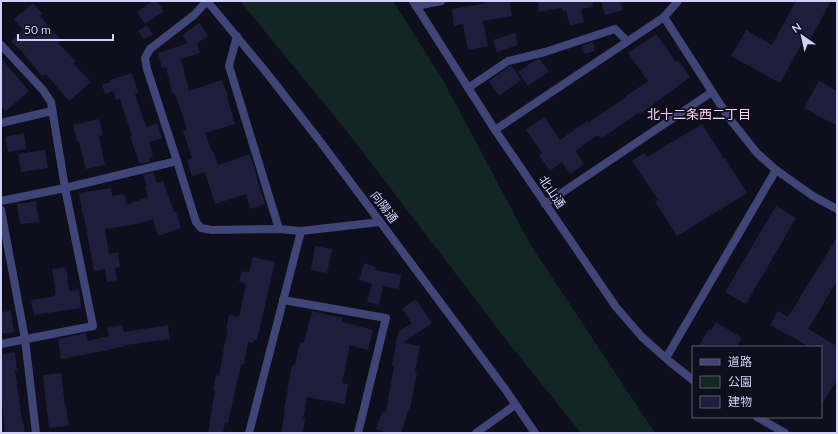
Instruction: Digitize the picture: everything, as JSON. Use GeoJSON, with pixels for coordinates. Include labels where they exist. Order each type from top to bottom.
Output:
{"type":"FeatureCollection","features":[{"type":"Feature","properties":{"kind":"street"},"geometry":{"type":"LineString","coordinates":[[207,1],[194,15],[150,49],[145,58],[147,69],[196,222],[201,228],[212,230],[301,230],[380,222]]}},
{"type":"Feature","properties":{"kind":"street","name":"向陽通"},"geometry":{"type":"LineString","coordinates":[[207,1],[237,36],[319,140],[505,389],[535,433]]}},
{"type":"Feature","properties":{"kind":"street"},"geometry":{"type":"LineString","coordinates":[[414,3],[442,1]]}},
{"type":"Feature","properties":{"kind":"street"},"geometry":{"type":"LineString","coordinates":[[496,130],[664,17],[678,1]]}},
{"type":"Feature","properties":{"kind":"street","name":"北山通"},"geometry":{"type":"LineString","coordinates":[[414,3],[545,204],[616,307],[642,337],[692,379]]}},
{"type":"Feature","properties":{"kind":"street"},"geometry":{"type":"LineString","coordinates":[[664,17],[729,118],[757,153],[776,170],[813,196],[837,209]]}},
{"type":"Feature","properties":{"kind":"street"},"geometry":{"type":"LineString","coordinates":[[468,88],[508,61],[545,52],[615,29],[627,41]]}},
{"type":"Feature","properties":{"kind":"street"},"geometry":{"type":"LineString","coordinates":[[237,36],[229,66],[279,230]]}},
{"type":"Feature","properties":{"kind":"street"},"geometry":{"type":"LineString","coordinates":[[1,45],[43,90],[51,102],[65,188],[93,326],[1,344]]}},
{"type":"Feature","properties":{"kind":"street"},"geometry":{"type":"LineString","coordinates":[[545,204],[712,92]]}},
{"type":"Feature","properties":{"kind":"street"},"geometry":{"type":"LineString","coordinates":[[1,123],[52,112]]}},
{"type":"Feature","properties":{"kind":"street"},"geometry":{"type":"LineString","coordinates":[[1,201],[65,188],[177,161]]}},
{"type":"Feature","properties":{"kind":"street"},"geometry":{"type":"LineString","coordinates":[[666,358],[776,170]]}},
{"type":"Feature","properties":{"kind":"street"},"geometry":{"type":"LineString","coordinates":[[1,210],[25,339],[36,433]]}},
{"type":"Feature","properties":{"kind":"street"},"geometry":{"type":"LineString","coordinates":[[249,433],[301,230]]}},
{"type":"Feature","properties":{"kind":"street"},"geometry":{"type":"LineString","coordinates":[[283,300],[386,318],[358,433]]}},
{"type":"Feature","properties":{"kind":"street"},"geometry":{"type":"LineString","coordinates":[[476,433],[515,405]]}},
{"type":"Feature","properties":{"kind":"street"},"geometry":{"type":"LineString","coordinates":[[759,418],[785,433]]}},
{"type":"Feature","properties":{"kind":"green space"},"geometry":{"type":"Polygon","coordinates":[[[240,1],[393,1],[443,80],[530,244],[655,433],[581,433],[511,346],[349,134],[240,1]]]}},
{"type":"Feature","properties":{"kind":"building"},"geometry":{"type":"Polygon","coordinates":[[[153,1],[157,1],[164,11],[145,24],[137,12],[153,1]]]}},
{"type":"Feature","properties":{"kind":"building"},"geometry":{"type":"Polygon","coordinates":[[[486,1],[510,1],[512,16],[483,21],[488,46],[468,50],[463,24],[454,26],[452,9],[486,3],[486,1]]]}},
{"type":"Feature","properties":{"kind":"building"},"geometry":{"type":"Polygon","coordinates":[[[538,1],[592,1],[593,7],[581,9],[584,22],[570,26],[566,11],[563,12],[562,8],[539,12],[538,1]]]}},
{"type":"Feature","properties":{"kind":"building"},"geometry":{"type":"Polygon","coordinates":[[[601,1],[620,1],[623,10],[605,15],[601,1]]]}},
{"type":"Feature","properties":{"kind":"building"},"geometry":{"type":"Polygon","coordinates":[[[796,1],[831,1],[807,45],[803,42],[780,83],[731,56],[746,30],[772,45],[796,1]]]}},
{"type":"Feature","properties":{"kind":"building"},"geometry":{"type":"Polygon","coordinates":[[[33,3],[43,14],[40,16],[61,40],[58,43],[76,62],[74,64],[91,82],[69,101],[46,74],[42,76],[18,47],[17,48],[11,41],[23,30],[14,19],[33,3]]]}},
{"type":"Feature","properties":{"kind":"building"},"geometry":{"type":"Polygon","coordinates":[[[199,23],[208,36],[197,43],[200,53],[181,59],[189,91],[222,80],[235,124],[205,133],[218,165],[250,154],[265,204],[250,209],[246,194],[215,204],[205,172],[192,176],[187,160],[192,158],[183,131],[187,129],[175,93],[172,93],[166,67],[162,68],[158,53],[188,43],[182,35],[199,23]]]}},
{"type":"Feature","properties":{"kind":"building"},"geometry":{"type":"Polygon","coordinates":[[[147,25],[153,34],[144,39],[138,31],[147,25]]]}},
{"type":"Feature","properties":{"kind":"building"},"geometry":{"type":"Polygon","coordinates":[[[515,33],[518,45],[497,52],[493,40],[515,33]]]}},
{"type":"Feature","properties":{"kind":"building"},"geometry":{"type":"Polygon","coordinates":[[[656,34],[676,62],[678,60],[690,77],[639,115],[638,113],[601,139],[598,135],[575,151],[584,164],[570,174],[562,162],[550,171],[539,155],[542,153],[526,130],[544,117],[560,140],[587,121],[588,123],[648,81],[628,53],[656,34]]]}},
{"type":"Feature","properties":{"kind":"building"},"geometry":{"type":"Polygon","coordinates":[[[593,42],[595,51],[585,54],[582,46],[593,42]]]}},
{"type":"Feature","properties":{"kind":"building"},"geometry":{"type":"Polygon","coordinates":[[[1,58],[29,91],[6,111],[1,106],[1,58]]]}},
{"type":"Feature","properties":{"kind":"building"},"geometry":{"type":"Polygon","coordinates":[[[540,59],[549,72],[528,86],[518,72],[535,60],[540,59]]]}},
{"type":"Feature","properties":{"kind":"building"},"geometry":{"type":"Polygon","coordinates":[[[512,66],[521,80],[499,96],[489,81],[512,66]]]}},
{"type":"Feature","properties":{"kind":"building"},"geometry":{"type":"Polygon","coordinates":[[[132,73],[138,93],[135,94],[146,127],[157,123],[162,138],[149,142],[153,156],[149,158],[150,162],[140,164],[130,137],[132,136],[120,99],[116,100],[114,91],[105,94],[102,85],[111,82],[110,80],[132,73]]]}},
{"type":"Feature","properties":{"kind":"building"},"geometry":{"type":"Polygon","coordinates":[[[819,81],[837,91],[837,126],[804,108],[819,81]]]}},
{"type":"Feature","properties":{"kind":"building"},"geometry":{"type":"Polygon","coordinates":[[[99,119],[103,135],[99,136],[105,165],[86,169],[79,141],[77,141],[73,125],[99,119]]]}},
{"type":"Feature","properties":{"kind":"building"},"geometry":{"type":"Polygon","coordinates":[[[702,124],[747,193],[677,236],[655,201],[658,200],[632,161],[644,153],[647,157],[702,124]]]}},
{"type":"Feature","properties":{"kind":"building"},"geometry":{"type":"Polygon","coordinates":[[[24,133],[26,149],[8,152],[5,137],[24,133]]]}},
{"type":"Feature","properties":{"kind":"building"},"geometry":{"type":"Polygon","coordinates":[[[45,150],[48,168],[21,172],[18,154],[45,150]]]}},
{"type":"Feature","properties":{"kind":"building"},"geometry":{"type":"Polygon","coordinates":[[[153,172],[157,183],[163,181],[181,228],[158,236],[153,219],[137,224],[105,229],[109,254],[118,252],[120,267],[115,268],[117,280],[107,282],[105,269],[94,271],[79,193],[111,188],[112,196],[125,194],[126,205],[148,197],[145,187],[147,186],[143,175],[153,172]]]}},
{"type":"Feature","properties":{"kind":"building"},"geometry":{"type":"Polygon","coordinates":[[[36,201],[39,222],[20,224],[17,204],[36,201]]]}},
{"type":"Feature","properties":{"kind":"building"},"geometry":{"type":"Polygon","coordinates":[[[776,206],[796,218],[746,304],[725,292],[776,206]]]}},
{"type":"Feature","properties":{"kind":"building"},"geometry":{"type":"Polygon","coordinates":[[[837,237],[837,281],[808,329],[837,346],[837,380],[822,403],[822,346],[808,346],[770,325],[778,311],[788,317],[837,237]]]}},
{"type":"Feature","properties":{"kind":"building"},"geometry":{"type":"Polygon","coordinates":[[[315,246],[332,249],[327,273],[311,270],[315,246]]]}},
{"type":"Feature","properties":{"kind":"building"},"geometry":{"type":"Polygon","coordinates":[[[253,257],[275,262],[257,340],[254,340],[253,343],[248,342],[244,365],[241,364],[228,423],[225,423],[223,433],[208,433],[215,391],[213,391],[216,375],[219,376],[228,329],[226,329],[229,315],[239,317],[246,283],[239,282],[242,271],[249,273],[253,257]]]}},
{"type":"Feature","properties":{"kind":"building"},"geometry":{"type":"Polygon","coordinates":[[[364,263],[376,267],[375,270],[401,275],[399,289],[383,286],[379,305],[367,302],[372,284],[359,280],[364,263]]]}},
{"type":"Feature","properties":{"kind":"building"},"geometry":{"type":"Polygon","coordinates":[[[66,267],[69,291],[79,290],[81,308],[34,315],[31,300],[55,296],[56,293],[52,269],[66,267]]]}},
{"type":"Feature","properties":{"kind":"building"},"geometry":{"type":"Polygon","coordinates":[[[416,299],[432,323],[403,343],[420,346],[415,372],[417,372],[410,409],[409,408],[401,433],[388,433],[376,429],[382,412],[386,413],[398,332],[412,323],[402,309],[416,299]]]}},
{"type":"Feature","properties":{"kind":"building"},"geometry":{"type":"Polygon","coordinates":[[[11,311],[14,332],[1,334],[1,312],[11,311]]]}},
{"type":"Feature","properties":{"kind":"building"},"geometry":{"type":"Polygon","coordinates":[[[312,311],[343,318],[342,322],[373,330],[368,350],[350,345],[342,383],[348,384],[345,404],[307,397],[303,419],[305,419],[303,433],[281,433],[292,365],[295,365],[300,342],[304,343],[312,311]]]}},
{"type":"Feature","properties":{"kind":"building"},"geometry":{"type":"Polygon","coordinates":[[[716,322],[742,338],[737,346],[699,346],[709,329],[711,330],[716,322]]]}},
{"type":"Feature","properties":{"kind":"building"},"geometry":{"type":"Polygon","coordinates":[[[122,325],[124,332],[168,325],[170,339],[126,345],[104,351],[61,359],[58,339],[86,333],[87,341],[109,336],[107,328],[122,325]]]}},
{"type":"Feature","properties":{"kind":"building"},"geometry":{"type":"Polygon","coordinates":[[[15,352],[17,370],[15,370],[25,433],[5,433],[1,392],[1,354],[15,352]]]}},
{"type":"Feature","properties":{"kind":"building"},"geometry":{"type":"Polygon","coordinates":[[[61,373],[69,426],[49,428],[43,375],[61,373]]]}},
{"type":"Feature","properties":{"kind":"district","name":"北十二条西二丁目"},"geometry":{"type":"Point","coordinates":[699,114]}}]}
